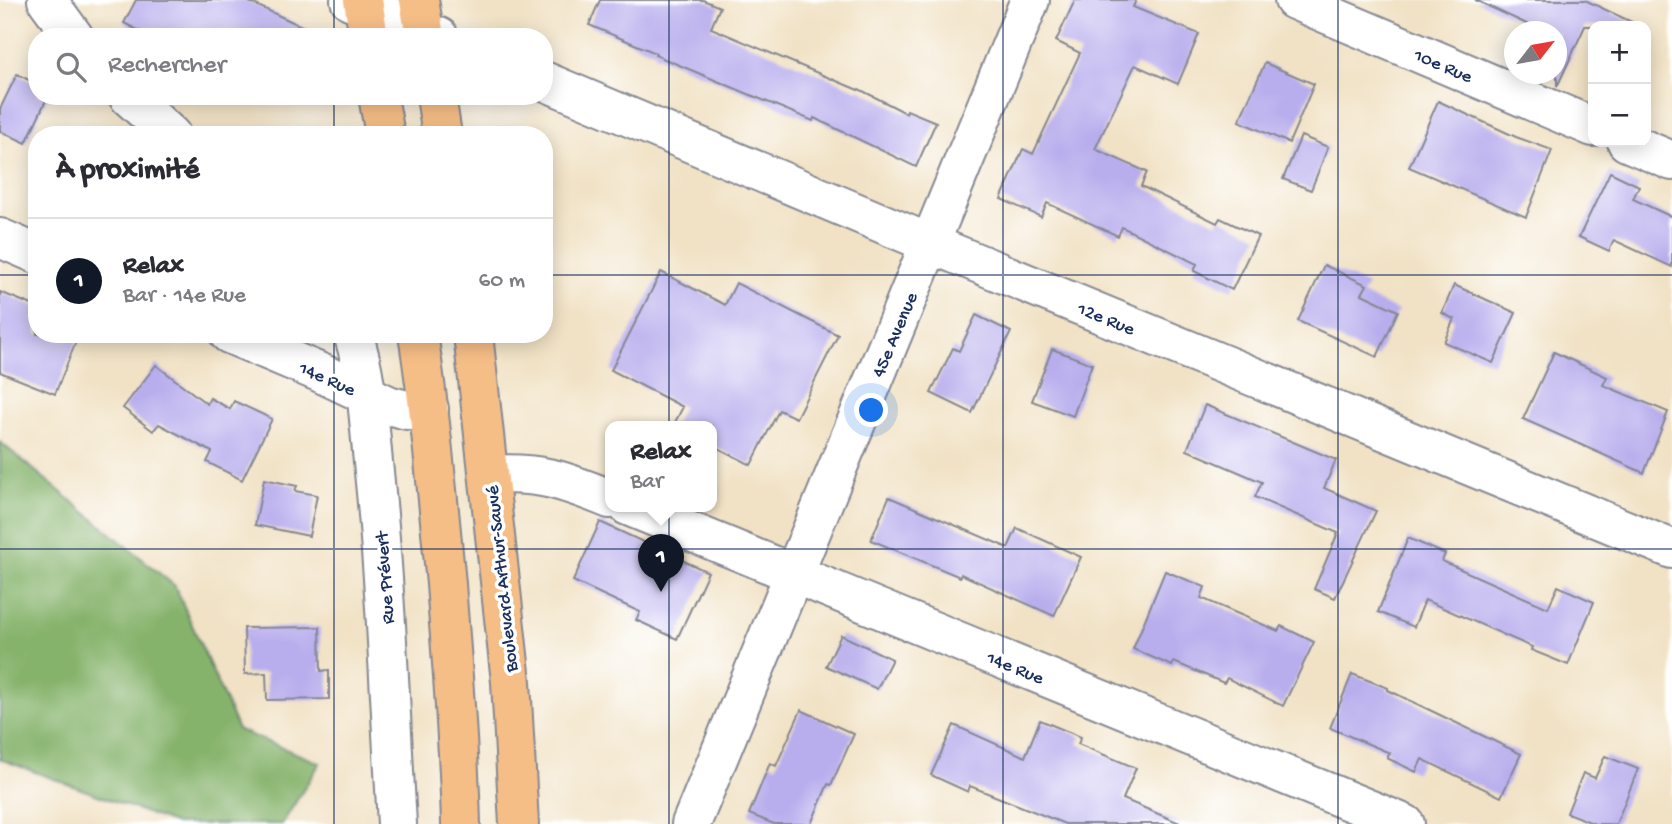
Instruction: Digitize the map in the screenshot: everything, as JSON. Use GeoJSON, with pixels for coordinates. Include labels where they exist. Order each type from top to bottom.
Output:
{"type":"FeatureCollection","features":[{"type":"Feature","properties":{"kind":"main road"},"geometry":{"type":"LineString","coordinates":[[380,105],[383,126]]}},
{"type":"Feature","properties":{"kind":"main road"},"geometry":{"type":"LineString","coordinates":[[437,105],[441,126]]}},
{"type":"Feature","properties":{"kind":"main road"},"geometry":{"type":"LineString","coordinates":[[419,343],[429,409],[453,671],[461,824]]}},
{"type":"Feature","properties":{"kind":"main road","name":"Boulevard Arthur-Sauvé"},"geometry":{"type":"LineString","coordinates":[[473,343],[511,682],[519,824]]}},
{"type":"Feature","properties":{"kind":"street"},"geometry":{"type":"LineString","coordinates":[[47,0],[67,28]]}},
{"type":"Feature","properties":{"kind":"street","name":"45e Avenue"},"geometry":{"type":"LineString","coordinates":[[691,824],[1030,0]]}},
{"type":"Feature","properties":{"kind":"street","name":"10e Rue"},"geometry":{"type":"LineString","coordinates":[[1294,0],[1588,125]]}},
{"type":"Feature","properties":{"kind":"street"},"geometry":{"type":"LineString","coordinates":[[361,11],[427,26]]}},
{"type":"Feature","properties":{"kind":"street","name":"12e Rue"},"geometry":{"type":"LineString","coordinates":[[553,85],[931,244],[1672,549]]}},
{"type":"Feature","properties":{"kind":"street"},"geometry":{"type":"LineString","coordinates":[[138,105],[161,126]]}},
{"type":"Feature","properties":{"kind":"street"},"geometry":{"type":"LineString","coordinates":[[1639,147],[1672,161]]}},
{"type":"Feature","properties":{"kind":"street"},"geometry":{"type":"LineString","coordinates":[[0,238],[28,250]]}},
{"type":"Feature","properties":{"kind":"street","name":"14e Rue"},"geometry":{"type":"LineString","coordinates":[[250,343],[396,408],[429,409]]}},
{"type":"Feature","properties":{"kind":"street","name":"Rue Prévert"},"geometry":{"type":"LineString","coordinates":[[355,343],[366,394],[384,593],[397,824]]}},
{"type":"Feature","properties":{"kind":"street"},"geometry":{"type":"LineString","coordinates":[[489,475],[536,474],[605,497]]}},
{"type":"Feature","properties":{"kind":"street","name":"14e Rue"},"geometry":{"type":"LineString","coordinates":[[642,512],[1405,824]]}},
{"type":"Feature","properties":{"kind":"green space"},"geometry":{"type":"Polygon","coordinates":[[[0,442],[175,586],[238,730],[320,763],[282,824],[176,824],[0,759],[0,442]]]}},
{"type":"Feature","properties":{"kind":"building"},"geometry":{"type":"Polygon","coordinates":[[[136,0],[245,0],[306,28],[134,28],[124,23],[136,0]]]}},
{"type":"Feature","properties":{"kind":"building"},"geometry":{"type":"Polygon","coordinates":[[[600,0],[703,0],[720,7],[711,28],[859,89],[906,113],[907,110],[936,122],[916,167],[814,118],[813,121],[589,25],[600,0]]]}},
{"type":"Feature","properties":{"kind":"building"},"geometry":{"type":"Polygon","coordinates":[[[1075,0],[1136,0],[1133,7],[1199,34],[1178,84],[1135,65],[1095,149],[1147,172],[1141,186],[1217,223],[1220,218],[1258,236],[1232,290],[1194,271],[1197,264],[1122,227],[1118,236],[1047,203],[1041,217],[1001,199],[1023,149],[1033,154],[1080,53],[1056,41],[1075,0]]]}},
{"type":"Feature","properties":{"kind":"building"},"geometry":{"type":"Polygon","coordinates":[[[1475,0],[1585,0],[1629,21],[1588,21],[1588,26],[1585,26],[1567,65],[1567,21],[1520,21],[1475,0]]]}},
{"type":"Feature","properties":{"kind":"building"},"geometry":{"type":"Polygon","coordinates":[[[1265,63],[1314,84],[1289,143],[1239,121],[1265,63]]]}},
{"type":"Feature","properties":{"kind":"building"},"geometry":{"type":"Polygon","coordinates":[[[17,74],[28,80],[28,105],[44,105],[34,126],[28,126],[26,143],[0,131],[0,109],[17,74]]]}},
{"type":"Feature","properties":{"kind":"building"},"geometry":{"type":"Polygon","coordinates":[[[1438,101],[1516,137],[1552,150],[1526,217],[1409,167],[1438,101]]]}},
{"type":"Feature","properties":{"kind":"building"},"geometry":{"type":"Polygon","coordinates":[[[1301,136],[1328,147],[1311,190],[1283,179],[1301,136]]]}},
{"type":"Feature","properties":{"kind":"building"},"geometry":{"type":"Polygon","coordinates":[[[1610,172],[1639,186],[1633,199],[1672,217],[1672,267],[1614,240],[1609,251],[1579,237],[1610,172]]]}},
{"type":"Feature","properties":{"kind":"building"},"geometry":{"type":"Polygon","coordinates":[[[1324,265],[1367,285],[1362,294],[1398,311],[1377,357],[1298,321],[1324,265]]]}},
{"type":"Feature","properties":{"kind":"building"},"geometry":{"type":"Polygon","coordinates":[[[661,272],[725,305],[736,283],[838,335],[796,418],[779,410],[751,465],[717,448],[717,421],[676,421],[683,407],[611,370],[661,272]]]}},
{"type":"Feature","properties":{"kind":"building"},"geometry":{"type":"Polygon","coordinates":[[[1454,285],[1516,313],[1493,363],[1444,342],[1454,319],[1442,313],[1454,285]]]}},
{"type":"Feature","properties":{"kind":"building"},"geometry":{"type":"Polygon","coordinates":[[[0,292],[28,303],[28,343],[75,343],[55,394],[0,372],[0,292]]]}},
{"type":"Feature","properties":{"kind":"building"},"geometry":{"type":"Polygon","coordinates":[[[976,315],[1011,332],[972,413],[931,393],[953,348],[959,351],[976,315]]]}},
{"type":"Feature","properties":{"kind":"building"},"geometry":{"type":"Polygon","coordinates":[[[1052,349],[1092,364],[1073,416],[1032,401],[1052,349]]]}},
{"type":"Feature","properties":{"kind":"building"},"geometry":{"type":"Polygon","coordinates":[[[1554,352],[1607,377],[1603,385],[1668,412],[1644,473],[1523,419],[1554,352]]]}},
{"type":"Feature","properties":{"kind":"building"},"geometry":{"type":"Polygon","coordinates":[[[156,365],[207,404],[210,398],[230,409],[234,401],[272,419],[242,480],[207,462],[212,452],[159,424],[153,431],[123,408],[156,365]]]}},
{"type":"Feature","properties":{"kind":"building"},"geometry":{"type":"Polygon","coordinates":[[[1205,405],[1336,460],[1324,488],[1376,511],[1335,598],[1314,589],[1338,533],[1255,497],[1262,482],[1187,450],[1205,405]]]}},
{"type":"Feature","properties":{"kind":"building"},"geometry":{"type":"Polygon","coordinates":[[[264,479],[297,486],[295,491],[317,495],[309,536],[255,525],[264,479]]]}},
{"type":"Feature","properties":{"kind":"building"},"geometry":{"type":"Polygon","coordinates":[[[889,497],[1008,548],[1017,528],[1081,557],[1054,616],[961,574],[960,577],[871,540],[889,497]]]}},
{"type":"Feature","properties":{"kind":"building"},"geometry":{"type":"Polygon","coordinates":[[[600,522],[708,572],[677,639],[636,620],[640,612],[573,581],[600,522]]]}},
{"type":"Feature","properties":{"kind":"building"},"geometry":{"type":"Polygon","coordinates":[[[1408,538],[1445,554],[1442,561],[1548,608],[1558,586],[1594,602],[1568,665],[1425,600],[1414,627],[1378,612],[1408,538]]]}},
{"type":"Feature","properties":{"kind":"building"},"geometry":{"type":"Polygon","coordinates":[[[1165,571],[1205,587],[1201,598],[1278,631],[1281,626],[1314,642],[1283,706],[1227,678],[1224,683],[1174,662],[1172,666],[1133,649],[1165,571]]]}},
{"type":"Feature","properties":{"kind":"building"},"geometry":{"type":"Polygon","coordinates":[[[320,627],[321,671],[329,670],[329,699],[267,700],[266,673],[245,674],[244,628],[320,627]]]}},
{"type":"Feature","properties":{"kind":"building"},"geometry":{"type":"Polygon","coordinates":[[[841,635],[892,659],[877,689],[826,666],[841,635]]]}},
{"type":"Feature","properties":{"kind":"building"},"geometry":{"type":"Polygon","coordinates":[[[1352,674],[1388,688],[1521,754],[1501,797],[1422,759],[1416,772],[1387,758],[1390,753],[1330,728],[1352,674]]]}},
{"type":"Feature","properties":{"kind":"building"},"geometry":{"type":"Polygon","coordinates":[[[801,710],[854,734],[811,824],[774,824],[749,814],[770,763],[776,766],[801,710]]]}},
{"type":"Feature","properties":{"kind":"building"},"geometry":{"type":"Polygon","coordinates":[[[1040,720],[1081,737],[1078,744],[1136,768],[1123,799],[1182,824],[1065,824],[970,786],[968,792],[931,775],[954,725],[1025,757],[1040,720]]]}},
{"type":"Feature","properties":{"kind":"building"},"geometry":{"type":"Polygon","coordinates":[[[1605,756],[1638,769],[1616,824],[1595,824],[1567,813],[1583,773],[1595,778],[1605,756]]]}},
{"type":"Feature","properties":{"kind":"place","name":"Relax"},"geometry":{"type":"Point","coordinates":[661,592]}}]}
